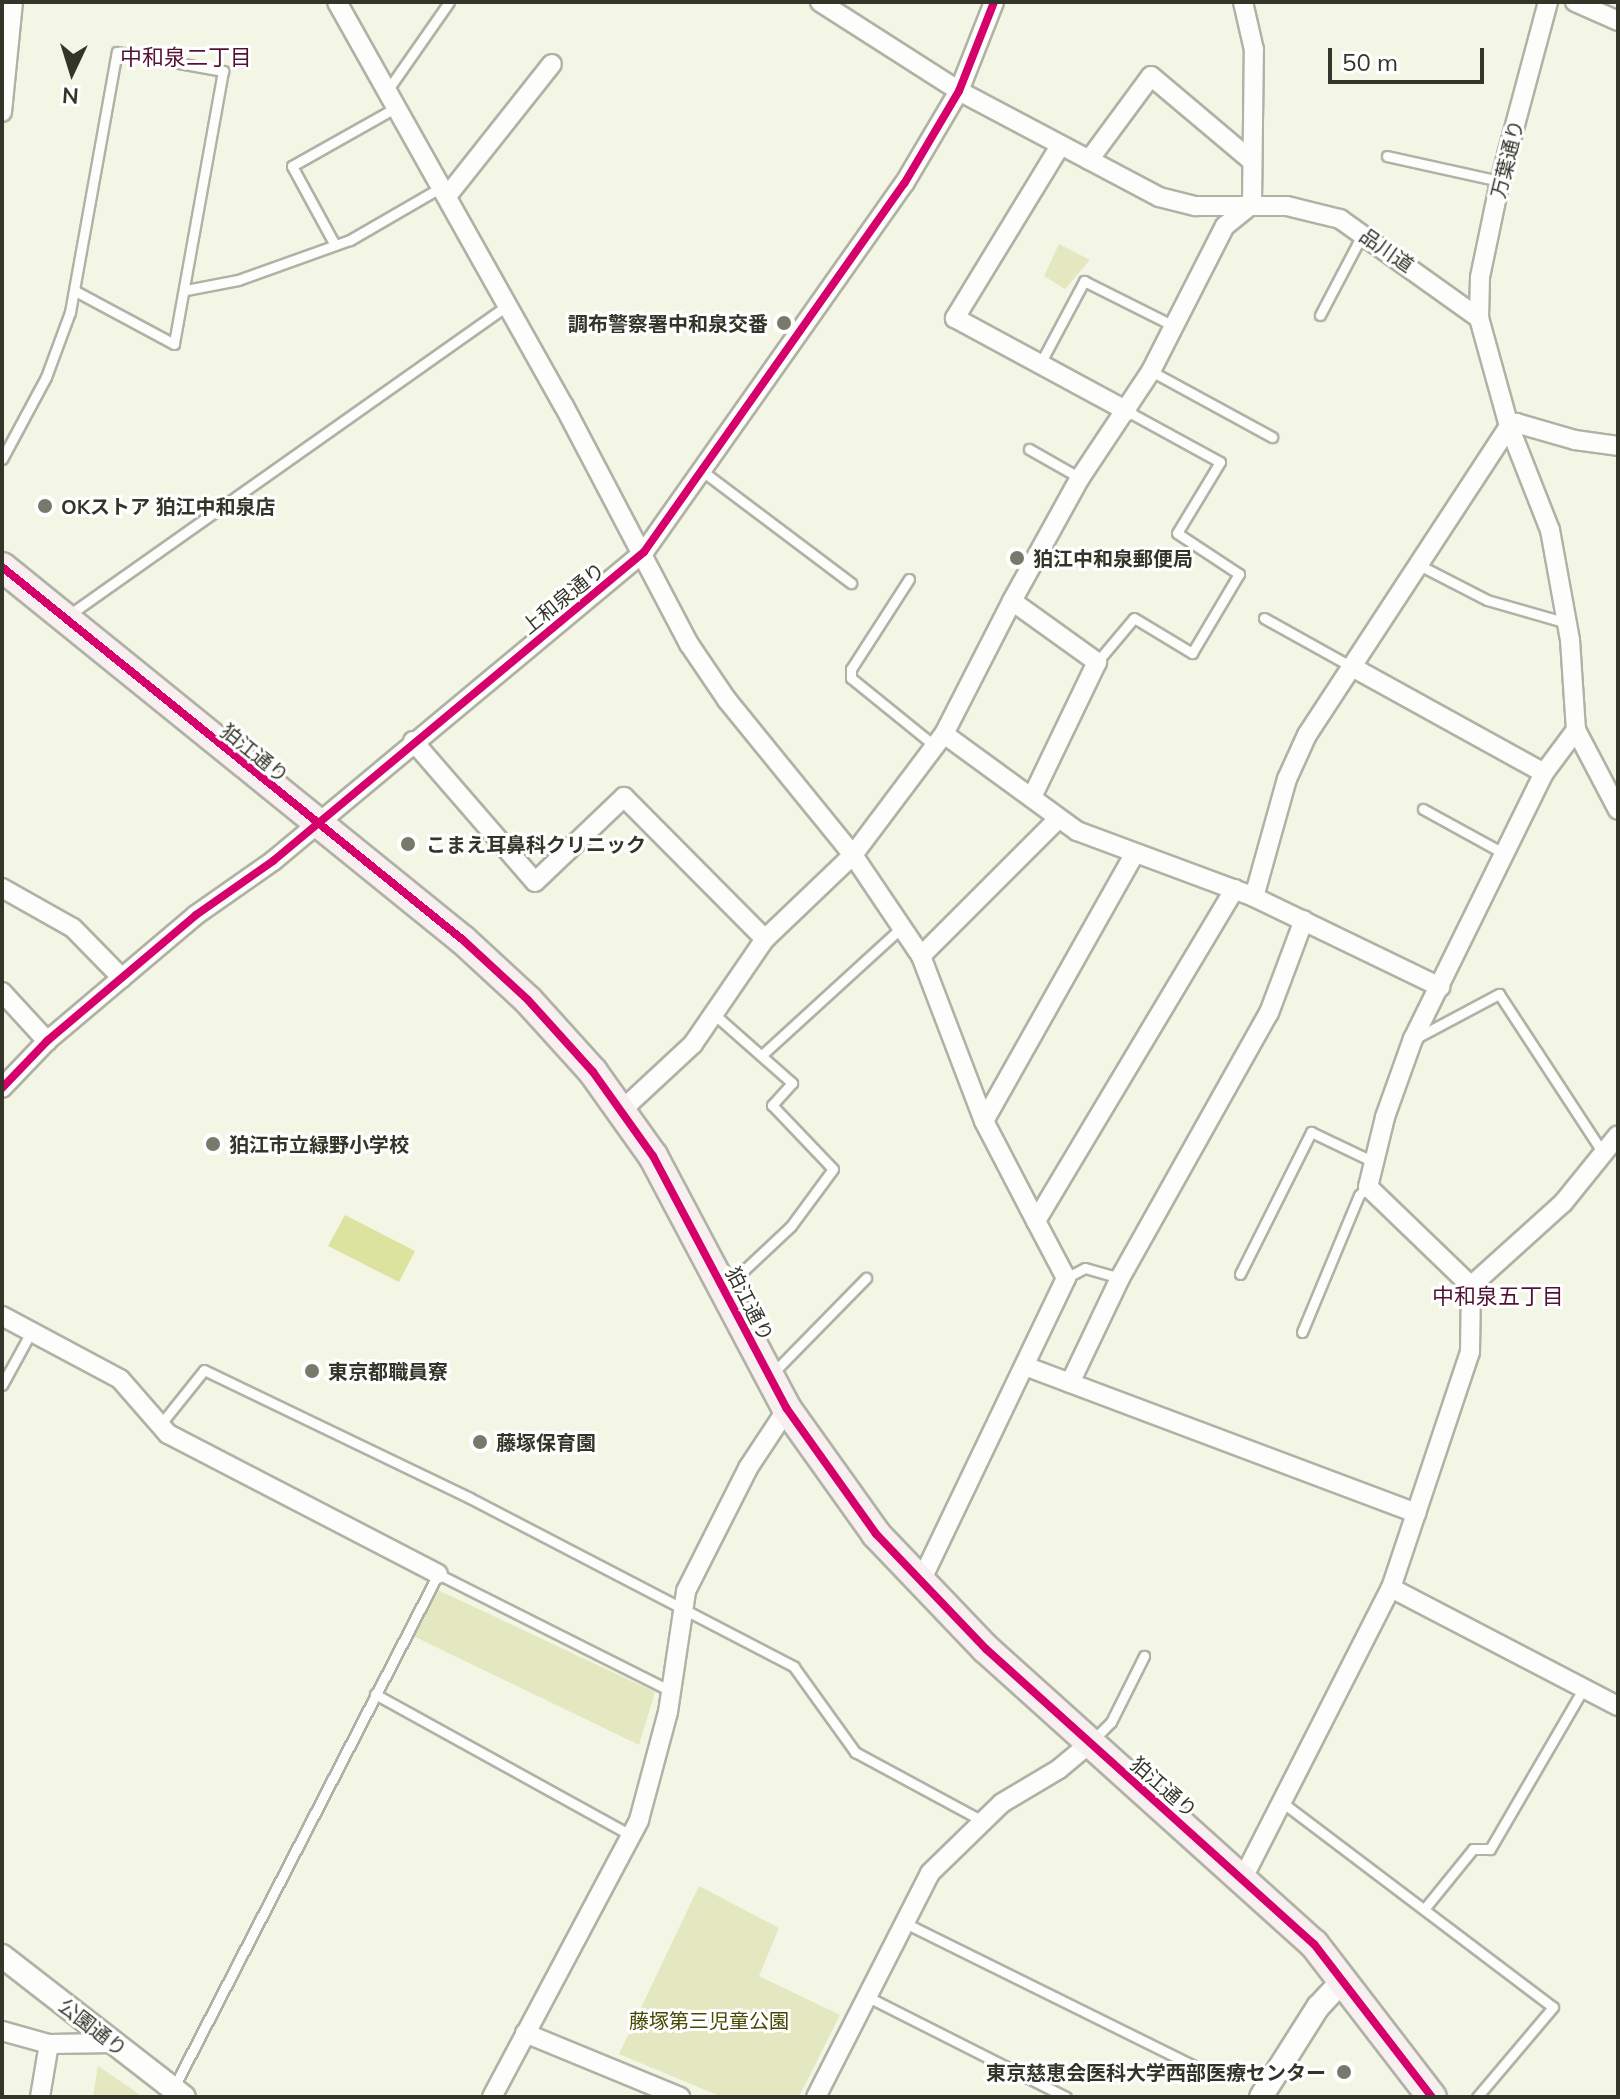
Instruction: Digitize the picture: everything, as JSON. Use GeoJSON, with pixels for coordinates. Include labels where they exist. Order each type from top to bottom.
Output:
{"type":"FeatureCollection","features":[{"type":"Feature","properties":{"kind":"main road","name":"狛江通り"},"geometry":{"type":"LineString","coordinates":[[2,567],[494,968],[561,1036],[622,1110],[667,1180],[769,1377],[833,1480],[920,1583],[1090,1743],[1314,1944],[1432,2097]]}},
{"type":"Feature","properties":{"kind":"street"},"geometry":{"type":"LineString","coordinates":[[2,112],[13,2]]}},
{"type":"Feature","properties":{"kind":"street"},"geometry":{"type":"LineString","coordinates":[[337,2],[644,552],[689,644],[727,700],[853,855],[921,956],[984,1121],[1066,1278],[920,1583]]}},
{"type":"Feature","properties":{"kind":"street","name":"品川道"},"geometry":{"type":"LineString","coordinates":[[820,2],[959,91],[1159,197],[1196,206],[1287,206],[1340,219],[1364,232],[1479,318]]}},
{"type":"Feature","properties":{"kind":"street","name":"上和泉通り"},"geometry":{"type":"LineString","coordinates":[[2,1088],[47,1041],[122,978],[317,825],[413,741],[644,552],[904,184],[959,91],[994,2]]}},
{"type":"Feature","properties":{"kind":"street"},"geometry":{"type":"LineString","coordinates":[[622,1110],[693,1044],[765,939],[853,855],[939,740],[1080,478],[1151,371],[1225,226],[1252,204],[1254,50],[1243,2]]}},
{"type":"Feature","properties":{"kind":"street","name":"万葉通り"},"geometry":{"type":"LineString","coordinates":[[1479,318],[1480,277],[1500,181],[1548,2]]}},
{"type":"Feature","properties":{"kind":"street"},"geometry":{"type":"LineString","coordinates":[[1575,2],[1618,21]]}},
{"type":"Feature","properties":{"kind":"street"},"geometry":{"type":"LineString","coordinates":[[445,191],[552,64]]}},
{"type":"Feature","properties":{"kind":"street"},"geometry":{"type":"LineString","coordinates":[[1089,160],[1151,76],[1252,161]]}},
{"type":"Feature","properties":{"kind":"street"},"geometry":{"type":"LineString","coordinates":[[1060,146],[955,318],[1127,411]]}},
{"type":"Feature","properties":{"kind":"street"},"geometry":{"type":"LineString","coordinates":[[1479,318],[1509,426],[1550,530],[1567,623],[1576,730],[1618,810]]}},
{"type":"Feature","properties":{"kind":"street"},"geometry":{"type":"LineString","coordinates":[[1254,897],[1287,779],[1307,735],[1509,426],[1516,423],[1575,440],[1618,446]]}},
{"type":"Feature","properties":{"kind":"street"},"geometry":{"type":"LineString","coordinates":[[1012,601],[1097,662],[1033,795]]}},
{"type":"Feature","properties":{"kind":"street"},"geometry":{"type":"LineString","coordinates":[[1352,667],[1544,773]]}},
{"type":"Feature","properties":{"kind":"street"},"geometry":{"type":"LineString","coordinates":[[1243,1878],[1391,1588],[1470,1352],[1471,1286],[1368,1187],[1374,1162],[1413,1039],[1544,773],[1576,730]]}},
{"type":"Feature","properties":{"kind":"street"},"geometry":{"type":"LineString","coordinates":[[939,740],[1033,795],[1058,819],[1134,855],[1254,897],[1440,987]]}},
{"type":"Feature","properties":{"kind":"street"},"geometry":{"type":"LineString","coordinates":[[413,741],[535,882],[624,797],[765,939]]}},
{"type":"Feature","properties":{"kind":"street"},"geometry":{"type":"LineString","coordinates":[[921,956],[1058,819]]}},
{"type":"Feature","properties":{"kind":"street"},"geometry":{"type":"LineString","coordinates":[[984,1121],[1134,855]]}},
{"type":"Feature","properties":{"kind":"street"},"geometry":{"type":"LineString","coordinates":[[2,888],[73,928],[122,978]]}},
{"type":"Feature","properties":{"kind":"street"},"geometry":{"type":"LineString","coordinates":[[1036,1221],[1235,889]]}},
{"type":"Feature","properties":{"kind":"street"},"geometry":{"type":"LineString","coordinates":[[1070,1383],[1120,1278],[1269,1013],[1304,920]]}},
{"type":"Feature","properties":{"kind":"street"},"geometry":{"type":"LineString","coordinates":[[2,992],[47,1041]]}},
{"type":"Feature","properties":{"kind":"street"},"geometry":{"type":"LineString","coordinates":[[1471,1286],[1563,1203],[1618,1135]]}},
{"type":"Feature","properties":{"kind":"street"},"geometry":{"type":"LineString","coordinates":[[2,1316],[120,1379],[160,1425],[438,1574]]}},
{"type":"Feature","properties":{"kind":"street"},"geometry":{"type":"LineString","coordinates":[[1025,1366],[1416,1513]]}},
{"type":"Feature","properties":{"kind":"street"},"geometry":{"type":"LineString","coordinates":[[492,2097],[632,1836],[671,1691],[686,1591],[741,1482],[787,1409]]}},
{"type":"Feature","properties":{"kind":"street"},"geometry":{"type":"LineString","coordinates":[[1391,1588],[1618,1706]]}},
{"type":"Feature","properties":{"kind":"street"},"geometry":{"type":"LineString","coordinates":[[816,2097],[930,1873],[981,1820],[1090,1743]]}},
{"type":"Feature","properties":{"kind":"street","name":"公園通り"},"geometry":{"type":"LineString","coordinates":[[2,1956],[178,2093]]}},
{"type":"Feature","properties":{"kind":"street"},"geometry":{"type":"LineString","coordinates":[[1261,2097],[1318,2007],[1343,1980]]}},
{"type":"Feature","properties":{"kind":"street"},"geometry":{"type":"LineString","coordinates":[[2,2031],[49,2044],[114,2043]]}},
{"type":"Feature","properties":{"kind":"street"},"geometry":{"type":"LineString","coordinates":[[525,2033],[680,2097]]}},
{"type":"Feature","properties":{"kind":"street"},"geometry":{"type":"LineString","coordinates":[[40,2097],[49,2044]]}},
{"type":"Feature","properties":{"kind":"lane"},"geometry":{"type":"LineString","coordinates":[[335,245],[292,166],[391,99],[449,2]]}},
{"type":"Feature","properties":{"kind":"lane"},"geometry":{"type":"LineString","coordinates":[[2,459],[46,377],[75,291],[117,52],[223,71],[174,344],[75,291]]}},
{"type":"Feature","properties":{"kind":"lane"},"geometry":{"type":"LineString","coordinates":[[1387,156],[1500,181]]}},
{"type":"Feature","properties":{"kind":"lane"},"geometry":{"type":"LineString","coordinates":[[186,290],[238,280],[335,245],[445,191]]}},
{"type":"Feature","properties":{"kind":"lane"},"geometry":{"type":"LineString","coordinates":[[1320,315],[1364,232]]}},
{"type":"Feature","properties":{"kind":"lane"},"geometry":{"type":"LineString","coordinates":[[1041,362],[1084,281],[1174,326]]}},
{"type":"Feature","properties":{"kind":"lane"},"geometry":{"type":"LineString","coordinates":[[64,618],[505,307]]}},
{"type":"Feature","properties":{"kind":"lane"},"geometry":{"type":"LineString","coordinates":[[1151,371],[1272,437]]}},
{"type":"Feature","properties":{"kind":"lane"},"geometry":{"type":"LineString","coordinates":[[1097,662],[1134,618],[1192,653],[1239,574],[1177,533],[1220,462],[1127,411]]}},
{"type":"Feature","properties":{"kind":"lane"},"geometry":{"type":"LineString","coordinates":[[1029,449],[1080,478]]}},
{"type":"Feature","properties":{"kind":"lane"},"geometry":{"type":"LineString","coordinates":[[701,470],[851,583]]}},
{"type":"Feature","properties":{"kind":"lane"},"geometry":{"type":"LineString","coordinates":[[1419,565],[1487,600],[1567,623]]}},
{"type":"Feature","properties":{"kind":"lane"},"geometry":{"type":"LineString","coordinates":[[909,579],[851,669],[851,678],[939,740]]}},
{"type":"Feature","properties":{"kind":"lane"},"geometry":{"type":"LineString","coordinates":[[1264,618],[1352,667]]}},
{"type":"Feature","properties":{"kind":"lane"},"geometry":{"type":"LineString","coordinates":[[1423,809],[1503,853]]}},
{"type":"Feature","properties":{"kind":"lane"},"geometry":{"type":"LineString","coordinates":[[763,1054],[902,927]]}},
{"type":"Feature","properties":{"kind":"lane"},"geometry":{"type":"LineString","coordinates":[[1413,1039],[1499,994],[1603,1153]]}},
{"type":"Feature","properties":{"kind":"lane"},"geometry":{"type":"LineString","coordinates":[[715,1015],[763,1054],[792,1083],[772,1105],[833,1169],[791,1226],[725,1288]]}},
{"type":"Feature","properties":{"kind":"lane"},"geometry":{"type":"LineString","coordinates":[[1240,1274],[1311,1132],[1374,1162]]}},
{"type":"Feature","properties":{"kind":"lane"},"geometry":{"type":"LineString","coordinates":[[1302,1332],[1359,1195],[1368,1187]]}},
{"type":"Feature","properties":{"kind":"lane"},"geometry":{"type":"LineString","coordinates":[[1066,1278],[1085,1268],[1120,1278]]}},
{"type":"Feature","properties":{"kind":"lane"},"geometry":{"type":"LineString","coordinates":[[769,1377],[866,1278]]}},
{"type":"Feature","properties":{"kind":"lane"},"geometry":{"type":"LineString","coordinates":[[2,1385],[31,1332]]}},
{"type":"Feature","properties":{"kind":"lane"},"geometry":{"type":"LineString","coordinates":[[160,1425],[204,1370],[470,1498],[794,1667],[855,1752],[981,1820]]}},
{"type":"Feature","properties":{"kind":"lane"},"geometry":{"type":"LineString","coordinates":[[178,2093],[375,1694],[438,1574],[671,1691]]}},
{"type":"Feature","properties":{"kind":"lane"},"geometry":{"type":"LineString","coordinates":[[1090,1743],[1111,1722],[1144,1656]]}},
{"type":"Feature","properties":{"kind":"lane"},"geometry":{"type":"LineString","coordinates":[[1425,1908],[1473,1849],[1490,1849],[1583,1689]]}},
{"type":"Feature","properties":{"kind":"lane"},"geometry":{"type":"LineString","coordinates":[[375,1694],[632,1836]]}},
{"type":"Feature","properties":{"kind":"lane"},"geometry":{"type":"LineString","coordinates":[[1283,1803],[1553,2007],[1477,2097]]}},
{"type":"Feature","properties":{"kind":"lane"},"geometry":{"type":"LineString","coordinates":[[903,1922],[1192,2065]]}},
{"type":"Feature","properties":{"kind":"lane"},"geometry":{"type":"LineString","coordinates":[[866,1996],[1066,2097]]}},
{"type":"Feature","properties":{"kind":"green space"},"geometry":{"type":"Polygon","coordinates":[[[1059,244],[1090,260],[1065,289],[1044,276],[1059,244]]]}},
{"type":"Feature","properties":{"kind":"green space"},"geometry":{"type":"Polygon","coordinates":[[[438,1590],[655,1692],[639,1745],[413,1636],[438,1590]]]}},
{"type":"Feature","properties":{"kind":"green space","name":"藤塚第三児童公園"},"geometry":{"type":"Polygon","coordinates":[[[699,1886],[779,1928],[759,1976],[840,2015],[799,2097],[722,2097],[619,2054],[699,1886]]]}},
{"type":"Feature","properties":{"kind":"green space"},"geometry":{"type":"Polygon","coordinates":[[[98,2066],[132,2089],[142,2097],[93,2097],[98,2066]]]}},
{"type":"Feature","properties":{"kind":"shaded area"},"geometry":{"type":"Polygon","coordinates":[[[345,1215],[415,1251],[399,1282],[328,1246],[345,1215]]]}},
{"type":"Feature","properties":{"kind":"cycle path"},"geometry":{"type":"LineString","coordinates":[[2,1088],[47,1041],[196,915],[273,861],[644,552],[904,184],[959,91],[994,2]]}},
{"type":"Feature","properties":{"kind":"cycle path"},"geometry":{"type":"LineString","coordinates":[[2,567],[463,940],[528,1000],[593,1072],[653,1156],[787,1409],[876,1534],[986,1649],[1314,1944],[1432,2097]]}},
{"type":"Feature","properties":{"kind":"place","name":"調布警察署中和泉交番"},"geometry":{"type":"Point","coordinates":[784,323]}},
{"type":"Feature","properties":{"kind":"place","name":"OKストア 狛江中和泉店"},"geometry":{"type":"Point","coordinates":[45,506]}},
{"type":"Feature","properties":{"kind":"place","name":"狛江中和泉郵便局"},"geometry":{"type":"Point","coordinates":[1017,558]}},
{"type":"Feature","properties":{"kind":"place","name":"こまえ耳鼻科クリニック"},"geometry":{"type":"Point","coordinates":[408,844]}},
{"type":"Feature","properties":{"kind":"place","name":"狛江市立緑野小学校"},"geometry":{"type":"Point","coordinates":[213,1144]}},
{"type":"Feature","properties":{"kind":"place","name":"東京都職員寮"},"geometry":{"type":"Point","coordinates":[312,1371]}},
{"type":"Feature","properties":{"kind":"place","name":"藤塚保育園"},"geometry":{"type":"Point","coordinates":[480,1442]}},
{"type":"Feature","properties":{"kind":"place","name":"東京慈恵会医科大学西部医療センター"},"geometry":{"type":"Point","coordinates":[1344,2072]}},
{"type":"Feature","properties":{"kind":"district","name":"中和泉二丁目"},"geometry":{"type":"Point","coordinates":[186,58]}},
{"type":"Feature","properties":{"kind":"district","name":"中和泉五丁目"},"geometry":{"type":"Point","coordinates":[1498,1297]}}]}
